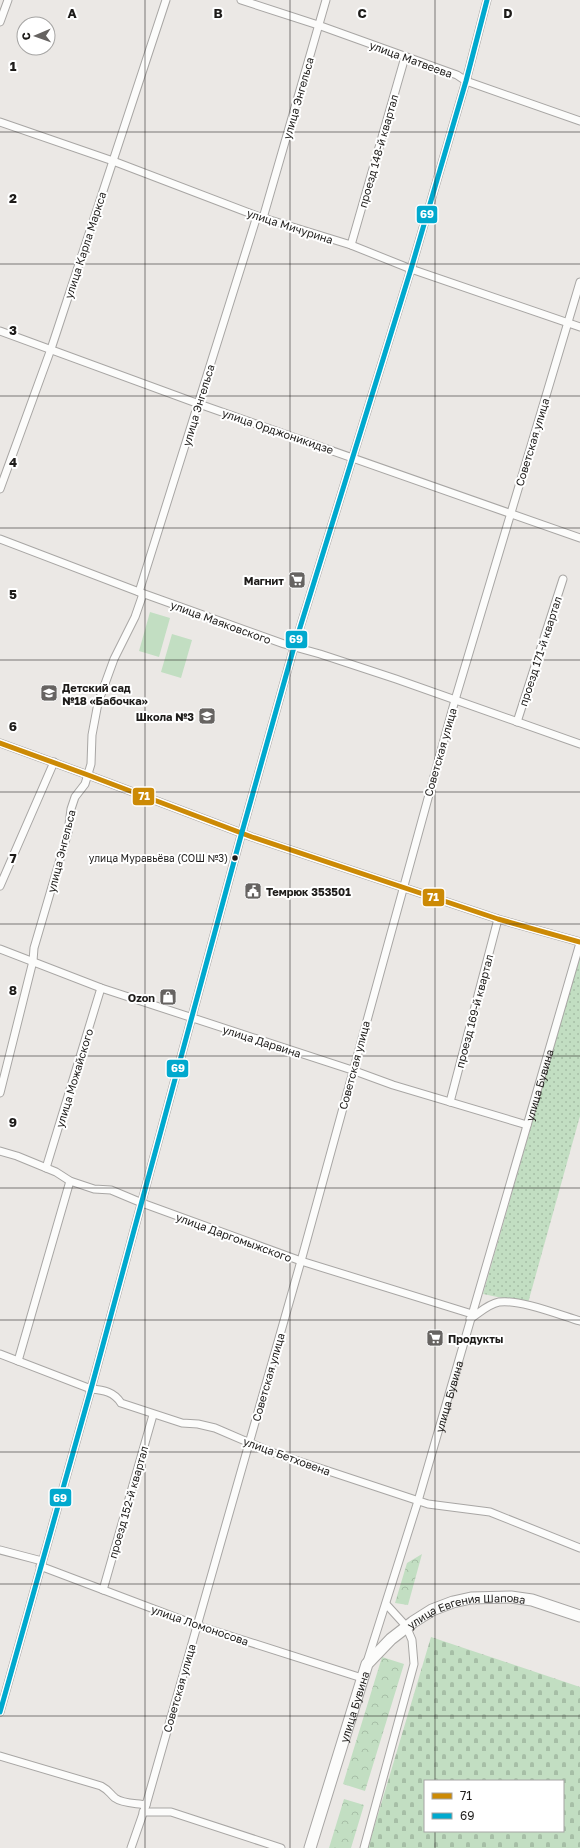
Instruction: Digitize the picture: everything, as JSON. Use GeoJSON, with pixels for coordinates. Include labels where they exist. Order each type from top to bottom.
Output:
{"type":"FeatureCollection","features":[{"type":"Feature","properties":{"kind":"street"},"geometry":{"type":"LineString","coordinates":[[0,22],[8,0]]}},
{"type":"Feature","properties":{"kind":"street","name":"улица Карла Маркса"},"geometry":{"type":"LineString","coordinates":[[0,489],[51,349],[166,0]]}},
{"type":"Feature","properties":{"kind":"street","name":"улица Матвеева"},"geometry":{"type":"LineString","coordinates":[[241,0],[318,25],[457,75],[466,81],[580,121]]}},
{"type":"Feature","properties":{"kind":"street","name":"улица Энгельса"},"geometry":{"type":"LineString","coordinates":[[0,1093],[33,961],[34,948],[68,832],[70,809],[75,797],[85,784],[91,764],[92,735],[98,703],[114,659],[135,617],[199,404],[260,217],[326,0]]}},
{"type":"Feature","properties":{"kind":"street"},"geometry":{"type":"LineString","coordinates":[[0,1712],[91,1389],[242,832],[294,647],[411,269],[466,81],[487,0]]}},
{"type":"Feature","properties":{"kind":"street","name":"проезд 148-й квартал"},"geometry":{"type":"LineString","coordinates":[[351,245],[405,57]]}},
{"type":"Feature","properties":{"kind":"street","name":"улица Мичурина"},"geometry":{"type":"LineString","coordinates":[[0,122],[113,161],[260,217],[351,245],[411,269],[580,327]]}},
{"type":"Feature","properties":{"kind":"street","name":"Советская улица"},"geometry":{"type":"LineString","coordinates":[[131,1848],[146,1805],[196,1625],[250,1443],[455,700],[580,282]]}},
{"type":"Feature","properties":{"kind":"street","name":"улица Орджоникидзе"},"geometry":{"type":"LineString","coordinates":[[0,331],[199,404],[511,512],[580,538]]}},
{"type":"Feature","properties":{"kind":"street","name":"улица Маяковского"},"geometry":{"type":"LineString","coordinates":[[0,539],[141,593],[294,647],[343,662],[580,744]]}},
{"type":"Feature","properties":{"kind":"street","name":"проезд 171-й квартал"},"geometry":{"type":"LineString","coordinates":[[517,722],[563,579]]}},
{"type":"Feature","properties":{"kind":"street"},"geometry":{"type":"LineString","coordinates":[[0,743],[88,774],[242,832],[403,888],[498,919],[580,942]]}},
{"type":"Feature","properties":{"kind":"street"},"geometry":{"type":"LineString","coordinates":[[0,886],[54,762]]}},
{"type":"Feature","properties":{"kind":"street","name":"проезд 169-й квартал"},"geometry":{"type":"LineString","coordinates":[[450,1102],[498,919]]}},
{"type":"Feature","properties":{"kind":"street","name":"улица Бувина"},"geometry":{"type":"LineString","coordinates":[[310,1848],[418,1500],[580,942]]}},
{"type":"Feature","properties":{"kind":"street","name":"улица Дарвина"},"geometry":{"type":"LineString","coordinates":[[0,949],[101,988],[352,1070],[393,1085],[527,1125]]}},
{"type":"Feature","properties":{"kind":"street","name":"улица Можайского"},"geometry":{"type":"LineString","coordinates":[[46,1168],[101,988]]}},
{"type":"Feature","properties":{"kind":"street","name":"улица Даргомыжского"},"geometry":{"type":"LineString","coordinates":[[0,1152],[17,1156],[56,1172],[70,1181],[94,1189],[111,1190],[142,1203],[301,1261],[471,1317]]}},
{"type":"Feature","properties":{"kind":"street"},"geometry":{"type":"LineString","coordinates":[[18,1362],[70,1181]]}},
{"type":"Feature","properties":{"kind":"street"},"geometry":{"type":"LineString","coordinates":[[471,1317],[488,1306],[499,1302],[514,1302],[580,1321]]}},
{"type":"Feature","properties":{"kind":"street","name":"улица Бетховена"},"geometry":{"type":"LineString","coordinates":[[0,1354],[91,1389],[103,1390],[116,1395],[121,1403],[153,1415],[182,1423],[198,1424],[215,1428],[271,1452],[428,1504],[490,1512],[580,1548]]}},
{"type":"Feature","properties":{"kind":"street","name":"проезд 152-й квартал"},"geometry":{"type":"LineString","coordinates":[[103,1590],[153,1415]]}},
{"type":"Feature","properties":{"kind":"street","name":"улица Ломоносова"},"geometry":{"type":"LineString","coordinates":[[0,1550],[41,1564],[103,1590],[196,1625],[362,1678]]}},
{"type":"Feature","properties":{"kind":"street","name":"улица Евгения Шапова"},"geometry":{"type":"LineString","coordinates":[[366,1664],[406,1626],[432,1610],[472,1598],[489,1597],[532,1600],[580,1616]]}},
{"type":"Feature","properties":{"kind":"street"},"geometry":{"type":"LineString","coordinates":[[364,1848],[414,1664],[412,1640],[406,1626],[386,1604]]}},
{"type":"Feature","properties":{"kind":"street"},"geometry":{"type":"LineString","coordinates":[[0,1756],[101,1786],[110,1790],[115,1798],[122,1802],[146,1805]]}},
{"type":"Feature","properties":{"kind":"street"},"geometry":{"type":"LineString","coordinates":[[143,1812],[171,1812],[281,1848]]}},
{"type":"Feature","properties":{"kind":"green space"},"geometry":{"type":"Polygon","coordinates":[[[150,612],[170,618],[159,657],[139,651],[150,612]]]}},
{"type":"Feature","properties":{"kind":"green space"},"geometry":{"type":"Polygon","coordinates":[[[172,634],[192,640],[181,678],[161,672],[172,634]]]}},
{"type":"Feature","properties":{"kind":"green space"},"geometry":{"type":"Polygon","coordinates":[[[580,956],[580,1116],[528,1303],[483,1294],[580,956]]]}},
{"type":"Feature","properties":{"kind":"green space"},"geometry":{"type":"Polygon","coordinates":[[[422,1554],[408,1605],[395,1603],[407,1563],[422,1554]]]}},
{"type":"Feature","properties":{"kind":"green space"},"geometry":{"type":"Polygon","coordinates":[[[431,1637],[580,1687],[580,1848],[368,1848],[431,1637]]]}},
{"type":"Feature","properties":{"kind":"green space"},"geometry":{"type":"Polygon","coordinates":[[[382,1657],[404,1664],[365,1791],[343,1784],[382,1657]]]}},
{"type":"Feature","properties":{"kind":"green space"},"geometry":{"type":"Polygon","coordinates":[[[344,1799],[364,1805],[351,1848],[329,1848],[344,1799]]]}},
{"type":"Feature","properties":{"kind":"transit line","name":"69"},"geometry":{"type":"LineString","coordinates":[[0,1712],[91,1389],[242,832],[294,647],[411,269],[466,81],[487,0]]}},
{"type":"Feature","properties":{"kind":"transit line","name":"71"},"geometry":{"type":"LineString","coordinates":[[0,743],[252,837],[498,919],[580,942]]}},
{"type":"Feature","properties":{"kind":"place","name":"Магнит"},"geometry":{"type":"Point","coordinates":[297,580]}},
{"type":"Feature","properties":{"kind":"place","name":"Детский сад №18 «Бабочка»"},"geometry":{"type":"Point","coordinates":[49,693]}},
{"type":"Feature","properties":{"kind":"place","name":"Школа №3"},"geometry":{"type":"Point","coordinates":[207,716]}},
{"type":"Feature","properties":{"kind":"place","name":"улица Муравьёва (СОШ №3)"},"geometry":{"type":"Point","coordinates":[235,858]}},
{"type":"Feature","properties":{"kind":"place","name":"Темрюк 353501"},"geometry":{"type":"Point","coordinates":[253,891]}},
{"type":"Feature","properties":{"kind":"place","name":"Ozon"},"geometry":{"type":"Point","coordinates":[168,997]}},
{"type":"Feature","properties":{"kind":"place","name":"Продукты"},"geometry":{"type":"Point","coordinates":[435,1338]}}]}
